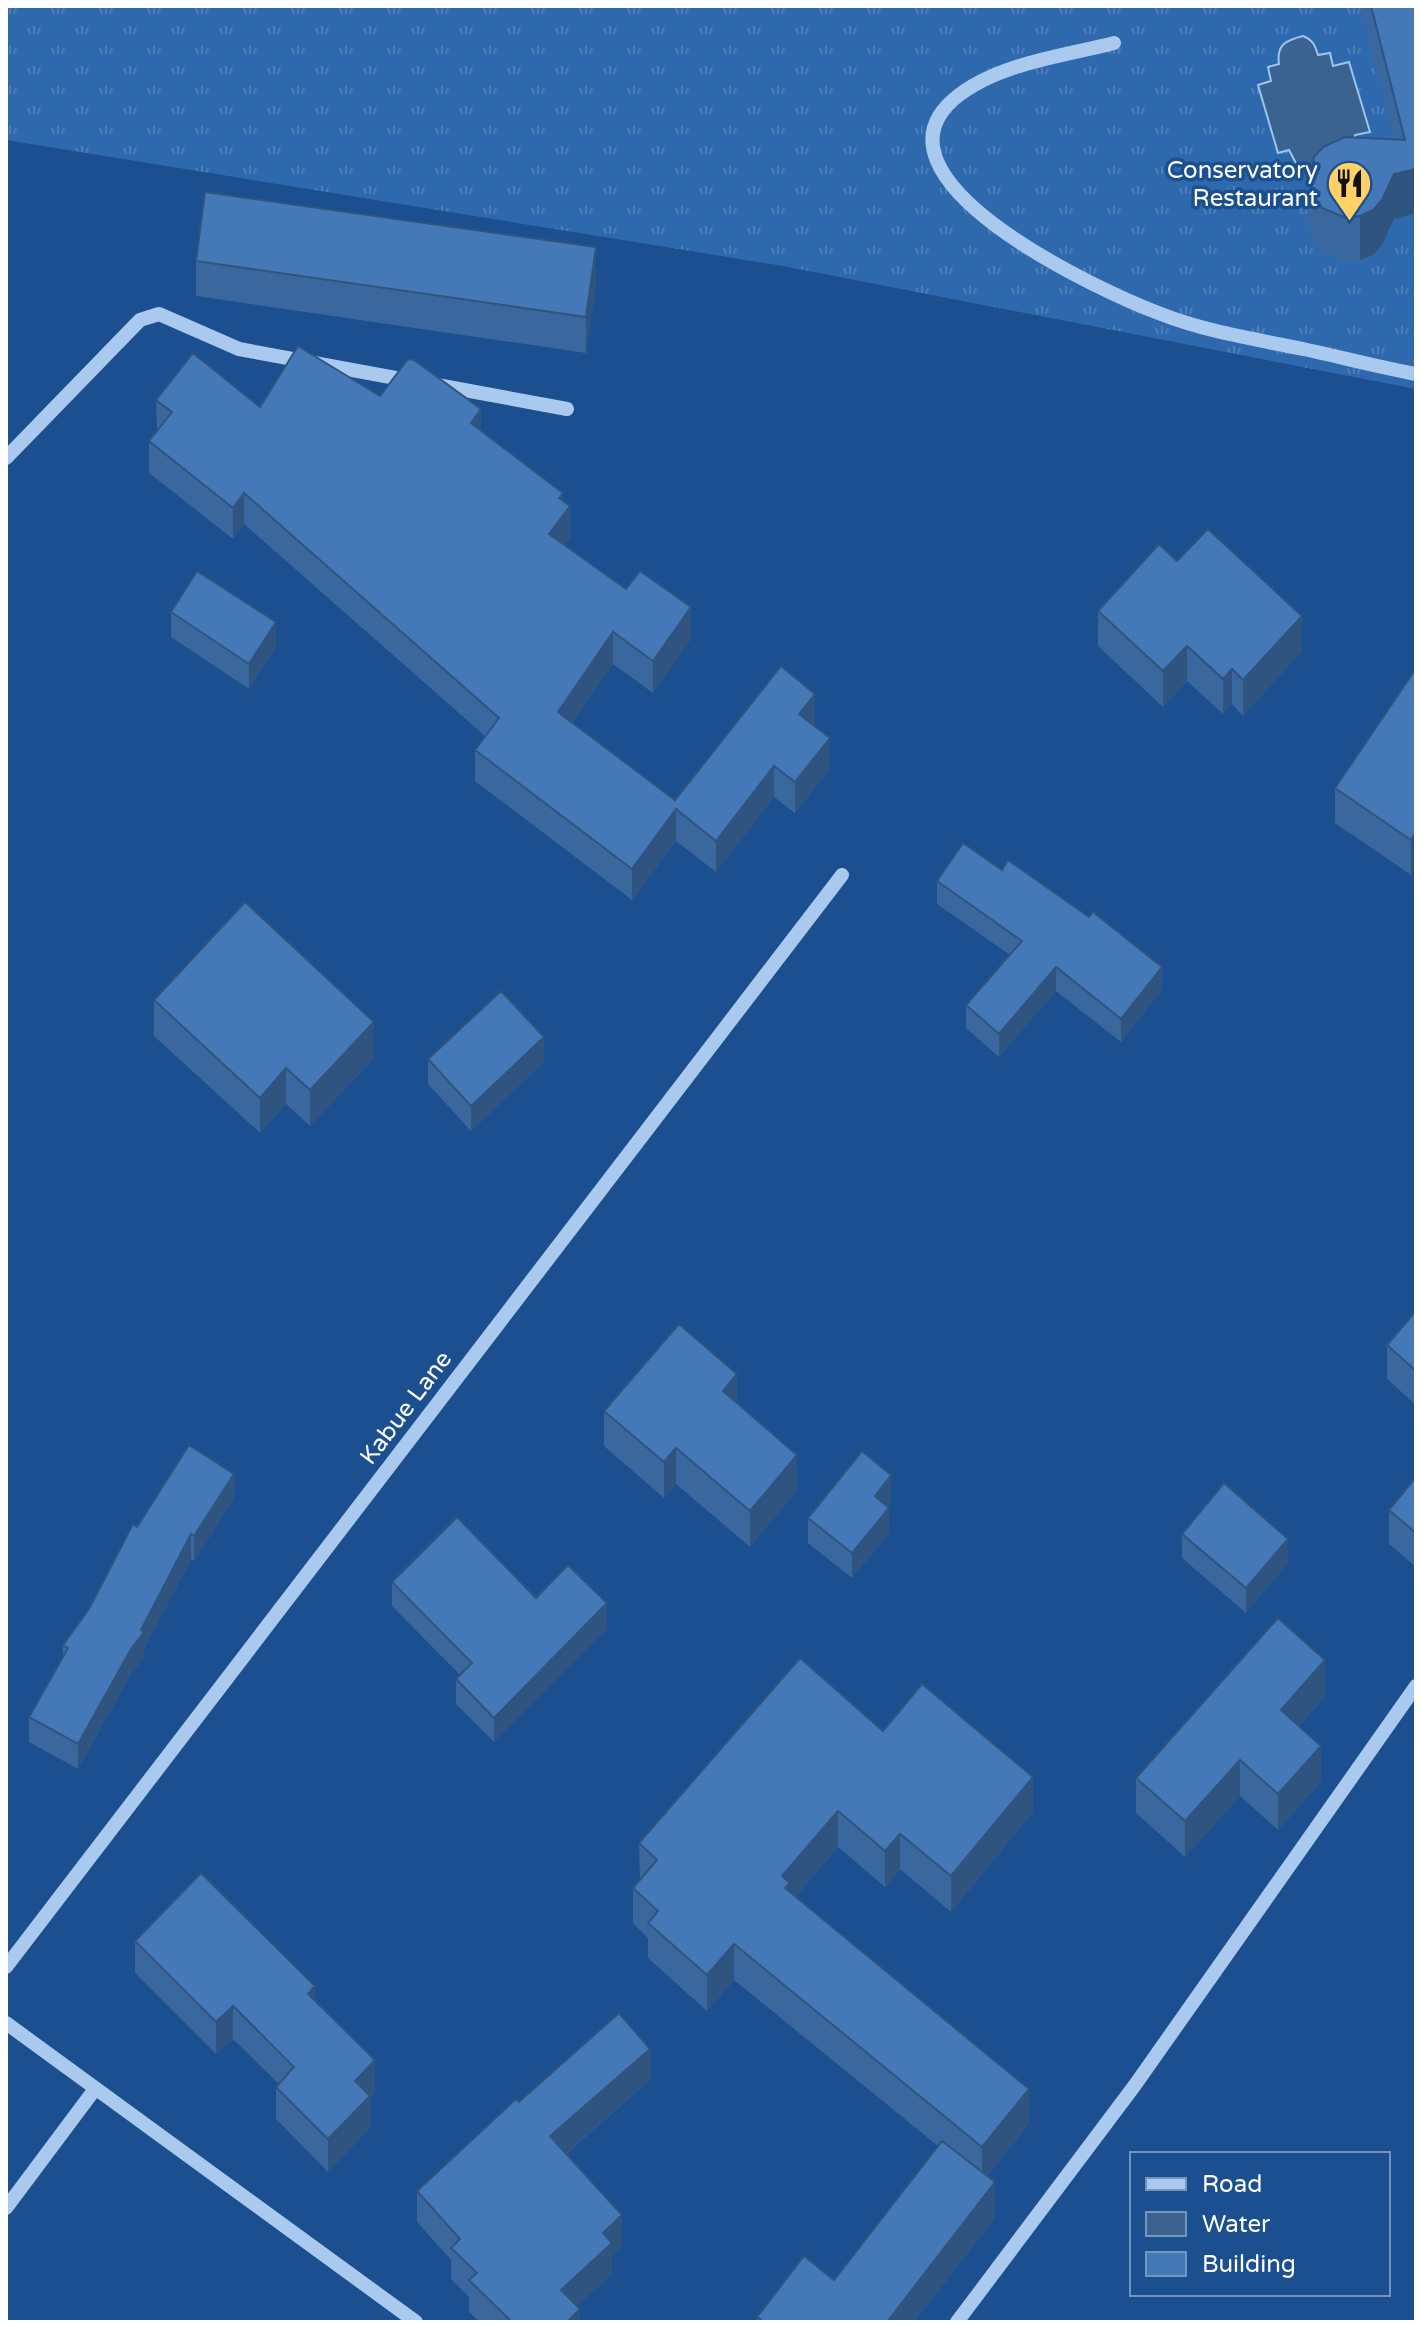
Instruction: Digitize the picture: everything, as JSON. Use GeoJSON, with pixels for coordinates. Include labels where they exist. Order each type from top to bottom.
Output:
{"type":"FeatureCollection","features":[{"type":"Feature","properties":{"kind":"street"},"geometry":{"type":"LineString","coordinates":[[1114,43],[1017,68],[975,84],[956,97],[943,112],[933,137],[933,152],[949,183],[971,207],[1042,256],[1098,289],[1163,315],[1233,336],[1416,374]]}},
{"type":"Feature","properties":{"kind":"street"},"geometry":{"type":"LineString","coordinates":[[6,458],[140,320],[159,314],[239,349],[567,409]]}},
{"type":"Feature","properties":{"kind":"street","name":"Kabue Lane"},"geometry":{"type":"LineString","coordinates":[[6,1967],[842,875]]}},
{"type":"Feature","properties":{"kind":"street"},"geometry":{"type":"LineString","coordinates":[[957,2322],[1135,2085],[1416,1686]]}},
{"type":"Feature","properties":{"kind":"street"},"geometry":{"type":"LineString","coordinates":[[6,2023],[416,2322]]}},
{"type":"Feature","properties":{"kind":"street"},"geometry":{"type":"LineString","coordinates":[[6,2208],[95,2089]]}},
{"type":"Feature","properties":{"kind":"green space"},"geometry":{"type":"Polygon","coordinates":[[[6,6],[1416,6],[1416,389],[783,266],[6,140],[6,6]]]}},
{"type":"Feature","properties":{"kind":"water"},"geometry":{"type":"Polygon","coordinates":[[[1303,36],[1313,43],[1318,55],[1330,53],[1333,66],[1349,62],[1370,132],[1355,135],[1356,147],[1316,177],[1297,165],[1289,150],[1278,153],[1258,85],[1271,81],[1268,67],[1279,64],[1281,47],[1303,36]]]}},
{"type":"Feature","properties":{"kind":"building"},"geometry":{"type":"Polygon","coordinates":[[[1371,6],[1416,6],[1416,169],[1394,174],[1382,200],[1373,210],[1346,218],[1322,208],[1314,197],[1309,184],[1314,157],[1323,147],[1345,137],[1405,140],[1371,6]]]}},
{"type":"Feature","properties":{"kind":"building"},"geometry":{"type":"Polygon","coordinates":[[[205,192],[596,247],[586,317],[196,261],[205,192]]]}},
{"type":"Feature","properties":{"kind":"building"},"geometry":{"type":"Polygon","coordinates":[[[298,346],[380,396],[408,359],[414,360],[481,409],[471,423],[563,493],[559,498],[570,506],[549,534],[626,589],[640,571],[691,607],[653,661],[613,632],[558,712],[675,800],[781,666],[815,694],[799,714],[830,738],[795,782],[774,766],[716,841],[676,809],[632,869],[475,750],[499,718],[244,493],[233,508],[149,441],[172,412],[156,400],[193,353],[260,407],[298,346]]]}},
{"type":"Feature","properties":{"kind":"building"},"geometry":{"type":"Polygon","coordinates":[[[1208,529],[1302,616],[1243,680],[1232,669],[1223,679],[1187,646],[1163,671],[1098,611],[1159,544],[1177,561],[1208,529]]]}},
{"type":"Feature","properties":{"kind":"building"},"geometry":{"type":"Polygon","coordinates":[[[197,571],[276,622],[249,664],[171,612],[197,571]]]}},
{"type":"Feature","properties":{"kind":"building"},"geometry":{"type":"Polygon","coordinates":[[[1413,673],[1416,675],[1416,832],[1411,840],[1335,788],[1413,673]]]}},
{"type":"Feature","properties":{"kind":"building"},"geometry":{"type":"Polygon","coordinates":[[[963,843],[1002,870],[1008,860],[1089,917],[1093,912],[1162,967],[1121,1019],[1056,967],[999,1034],[966,1005],[1022,941],[937,881],[963,843]]]}},
{"type":"Feature","properties":{"kind":"building"},"geometry":{"type":"Polygon","coordinates":[[[245,902],[374,1022],[310,1090],[286,1068],[260,1098],[154,1000],[245,902]]]}},
{"type":"Feature","properties":{"kind":"building"},"geometry":{"type":"Polygon","coordinates":[[[501,991],[544,1037],[471,1106],[428,1059],[501,991]]]}},
{"type":"Feature","properties":{"kind":"building"},"geometry":{"type":"Polygon","coordinates":[[[1416,1311],[1416,1371],[1387,1345],[1416,1311]]]}},
{"type":"Feature","properties":{"kind":"building"},"geometry":{"type":"Polygon","coordinates":[[[679,1324],[737,1374],[723,1391],[797,1455],[750,1511],[676,1448],[664,1462],[604,1411],[679,1324]]]}},
{"type":"Feature","properties":{"kind":"building"},"geometry":{"type":"Polygon","coordinates":[[[189,1445],[234,1474],[194,1536],[191,1534],[141,1630],[144,1632],[131,1649],[78,1744],[29,1717],[68,1648],[63,1645],[89,1609],[133,1524],[137,1527],[189,1445]]]}},
{"type":"Feature","properties":{"kind":"building"},"geometry":{"type":"Polygon","coordinates":[[[862,1451],[891,1475],[875,1496],[889,1508],[852,1553],[808,1518],[862,1451]]]}},
{"type":"Feature","properties":{"kind":"building"},"geometry":{"type":"Polygon","coordinates":[[[1416,1477],[1416,1533],[1389,1510],[1416,1477]]]}},
{"type":"Feature","properties":{"kind":"building"},"geometry":{"type":"Polygon","coordinates":[[[1224,1483],[1288,1539],[1246,1588],[1182,1534],[1224,1483]]]}},
{"type":"Feature","properties":{"kind":"building"},"geometry":{"type":"Polygon","coordinates":[[[457,1517],[536,1598],[568,1565],[607,1603],[494,1718],[456,1679],[472,1663],[392,1582],[457,1517]]]}},
{"type":"Feature","properties":{"kind":"building"},"geometry":{"type":"Polygon","coordinates":[[[1278,1618],[1325,1660],[1281,1710],[1321,1746],[1278,1794],[1240,1760],[1185,1821],[1136,1778],[1278,1618]]]}},
{"type":"Feature","properties":{"kind":"building"},"geometry":{"type":"Polygon","coordinates":[[[800,1658],[883,1731],[922,1684],[1033,1777],[951,1876],[900,1834],[885,1851],[838,1811],[782,1876],[790,1883],[785,1888],[1029,2089],[982,2147],[734,1944],[707,1975],[648,1923],[658,1911],[633,1888],[657,1860],[639,1843],[800,1658]]]}},
{"type":"Feature","properties":{"kind":"building"},"geometry":{"type":"Polygon","coordinates":[[[201,1873],[315,1986],[308,1994],[375,2060],[355,2081],[370,2096],[328,2139],[276,2087],[294,2067],[233,2006],[216,2022],[135,1941],[201,1873]]]}},
{"type":"Feature","properties":{"kind":"building"},"geometry":{"type":"Polygon","coordinates":[[[619,2013],[650,2049],[550,2136],[622,2215],[603,2233],[612,2243],[561,2290],[580,2309],[567,2322],[512,2322],[469,2280],[477,2273],[451,2248],[460,2239],[417,2191],[516,2099],[519,2102],[619,2013]]]}},
{"type":"Feature","properties":{"kind":"building"},"geometry":{"type":"Polygon","coordinates":[[[942,2141],[995,2182],[887,2322],[764,2322],[757,2317],[804,2256],[834,2280],[942,2141]]]}},
{"type":"Feature","properties":{"kind":"place","name":"Conservatory Restaurant"},"geometry":{"type":"Point","coordinates":[1349,223]}}]}
